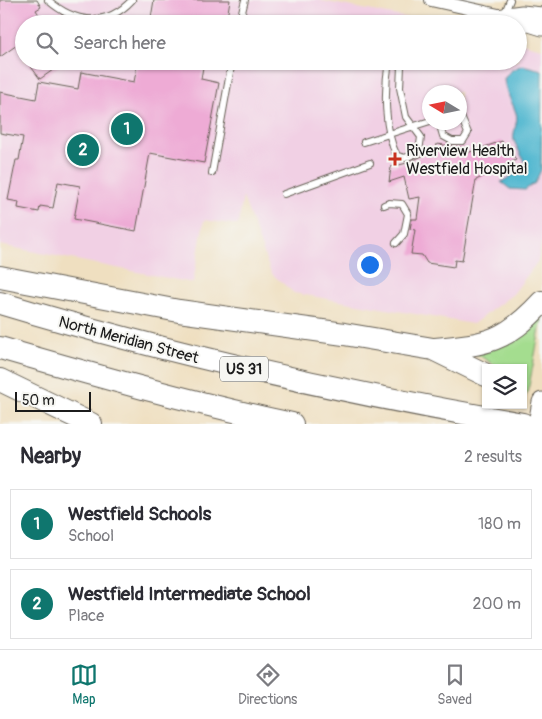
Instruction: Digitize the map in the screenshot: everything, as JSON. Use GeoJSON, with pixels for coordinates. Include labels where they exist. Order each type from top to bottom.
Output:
{"type":"FeatureCollection","features":[{"type":"Feature","properties":{"kind":"highway"},"geometry":{"type":"LineString","coordinates":[[0,277],[179,311],[344,334],[433,349],[471,346],[498,338],[521,324],[542,302]]}},
{"type":"Feature","properties":{"kind":"highway","name":"North Meridian Street"},"geometry":{"type":"LineString","coordinates":[[0,303],[235,367],[342,391],[523,424]]}},
{"type":"Feature","properties":{"kind":"highway"},"geometry":{"type":"LineString","coordinates":[[0,348],[135,386],[292,424]]}},
{"type":"Feature","properties":{"kind":"highway"},"geometry":{"type":"LineString","coordinates":[[433,349],[482,373]]}},
{"type":"Feature","properties":{"kind":"highway"},"geometry":{"type":"LineString","coordinates":[[0,380],[90,424]]}},
{"type":"Feature","properties":{"kind":"highway"},"geometry":{"type":"LineString","coordinates":[[520,409],[529,424]]}},
{"type":"Feature","properties":{"kind":"main road"},"geometry":{"type":"LineString","coordinates":[[538,424],[542,402]]}},
{"type":"Feature","properties":{"kind":"street"},"geometry":{"type":"LineString","coordinates":[[431,0],[498,15]]}},
{"type":"Feature","properties":{"kind":"street"},"geometry":{"type":"LineString","coordinates":[[509,15],[522,13],[542,15]]}},
{"type":"Feature","properties":{"kind":"street"},"geometry":{"type":"LineString","coordinates":[[527,23],[542,28]]}},
{"type":"Feature","properties":{"kind":"lane"},"geometry":{"type":"LineString","coordinates":[[48,0],[69,15]]}},
{"type":"Feature","properties":{"kind":"lane"},"geometry":{"type":"LineString","coordinates":[[109,15],[118,12],[132,0]]}},
{"type":"Feature","properties":{"kind":"lane"},"geometry":{"type":"LineString","coordinates":[[242,15],[245,0]]}},
{"type":"Feature","properties":{"kind":"lane"},"geometry":{"type":"LineString","coordinates":[[503,15],[510,0]]}},
{"type":"Feature","properties":{"kind":"lane"},"geometry":{"type":"LineString","coordinates":[[212,173],[230,70]]}},
{"type":"Feature","properties":{"kind":"lane"},"geometry":{"type":"LineString","coordinates":[[388,70],[385,95],[392,146],[397,156],[405,158],[419,152],[421,137],[414,125],[406,117],[401,96],[401,70]]}},
{"type":"Feature","properties":{"kind":"lane"},"geometry":{"type":"LineString","coordinates":[[364,142],[422,123]]}},
{"type":"Feature","properties":{"kind":"lane"},"geometry":{"type":"LineString","coordinates":[[441,130],[443,136],[452,141],[463,141],[468,132],[467,130]]}},
{"type":"Feature","properties":{"kind":"lane"},"geometry":{"type":"LineString","coordinates":[[284,194],[370,163]]}},
{"type":"Feature","properties":{"kind":"lane"},"geometry":{"type":"LineString","coordinates":[[384,205],[389,203],[402,204],[408,214],[404,234],[396,243]]}},
{"type":"Feature","properties":{"kind":"shaded area"},"geometry":{"type":"Polygon","coordinates":[[[0,0],[318,0],[393,15],[15,15],[15,70],[527,70],[527,44],[542,48],[542,240],[538,261],[513,294],[473,324],[294,293],[271,273],[243,197],[238,225],[204,220],[193,283],[0,245],[0,0]]]}},
{"type":"Feature","properties":{"kind":"green space"},"geometry":{"type":"Polygon","coordinates":[[[542,318],[527,393],[527,364],[493,364],[475,353],[542,318]]]}},
{"type":"Feature","properties":{"kind":"water"},"geometry":{"type":"Polygon","coordinates":[[[527,66],[542,70],[541,170],[535,183],[525,190],[510,189],[501,182],[527,167],[514,141],[517,116],[504,79],[510,71],[527,70],[527,66]]]}},
{"type":"Feature","properties":{"kind":"building"},"geometry":{"type":"Polygon","coordinates":[[[0,0],[37,0],[41,7],[36,10],[39,15],[15,15],[15,46],[0,57],[0,0]]]}},
{"type":"Feature","properties":{"kind":"building"},"geometry":{"type":"Polygon","coordinates":[[[154,0],[230,0],[228,15],[152,15],[154,0]]]}},
{"type":"Feature","properties":{"kind":"building"},"geometry":{"type":"Polygon","coordinates":[[[34,70],[53,70],[40,79],[34,70]]]}},
{"type":"Feature","properties":{"kind":"building"},"geometry":{"type":"Polygon","coordinates":[[[136,70],[202,70],[201,79],[219,83],[204,163],[150,153],[136,231],[74,219],[80,186],[58,182],[53,208],[40,206],[39,212],[18,208],[19,202],[8,200],[23,137],[0,133],[0,92],[36,99],[39,82],[78,89],[81,72],[134,82],[136,70]]]}},
{"type":"Feature","properties":{"kind":"building"},"geometry":{"type":"Polygon","coordinates":[[[502,141],[506,152],[510,149],[516,160],[476,180],[462,261],[455,260],[454,267],[427,263],[422,255],[411,254],[415,230],[410,229],[412,219],[417,219],[420,197],[409,199],[404,177],[389,182],[391,167],[407,163],[436,150],[437,144],[465,148],[467,153],[502,141]]]}},
{"type":"Feature","properties":{"kind":"place","name":"Westfield Schools"},"geometry":{"type":"Point","coordinates":[127,129]}},
{"type":"Feature","properties":{"kind":"place","name":"Westfield Intermediate School"},"geometry":{"type":"Point","coordinates":[83,150]}},
{"type":"Feature","properties":{"kind":"place","name":"Riverview Health Westfield Hospital"},"geometry":{"type":"Point","coordinates":[395,159]}}]}
